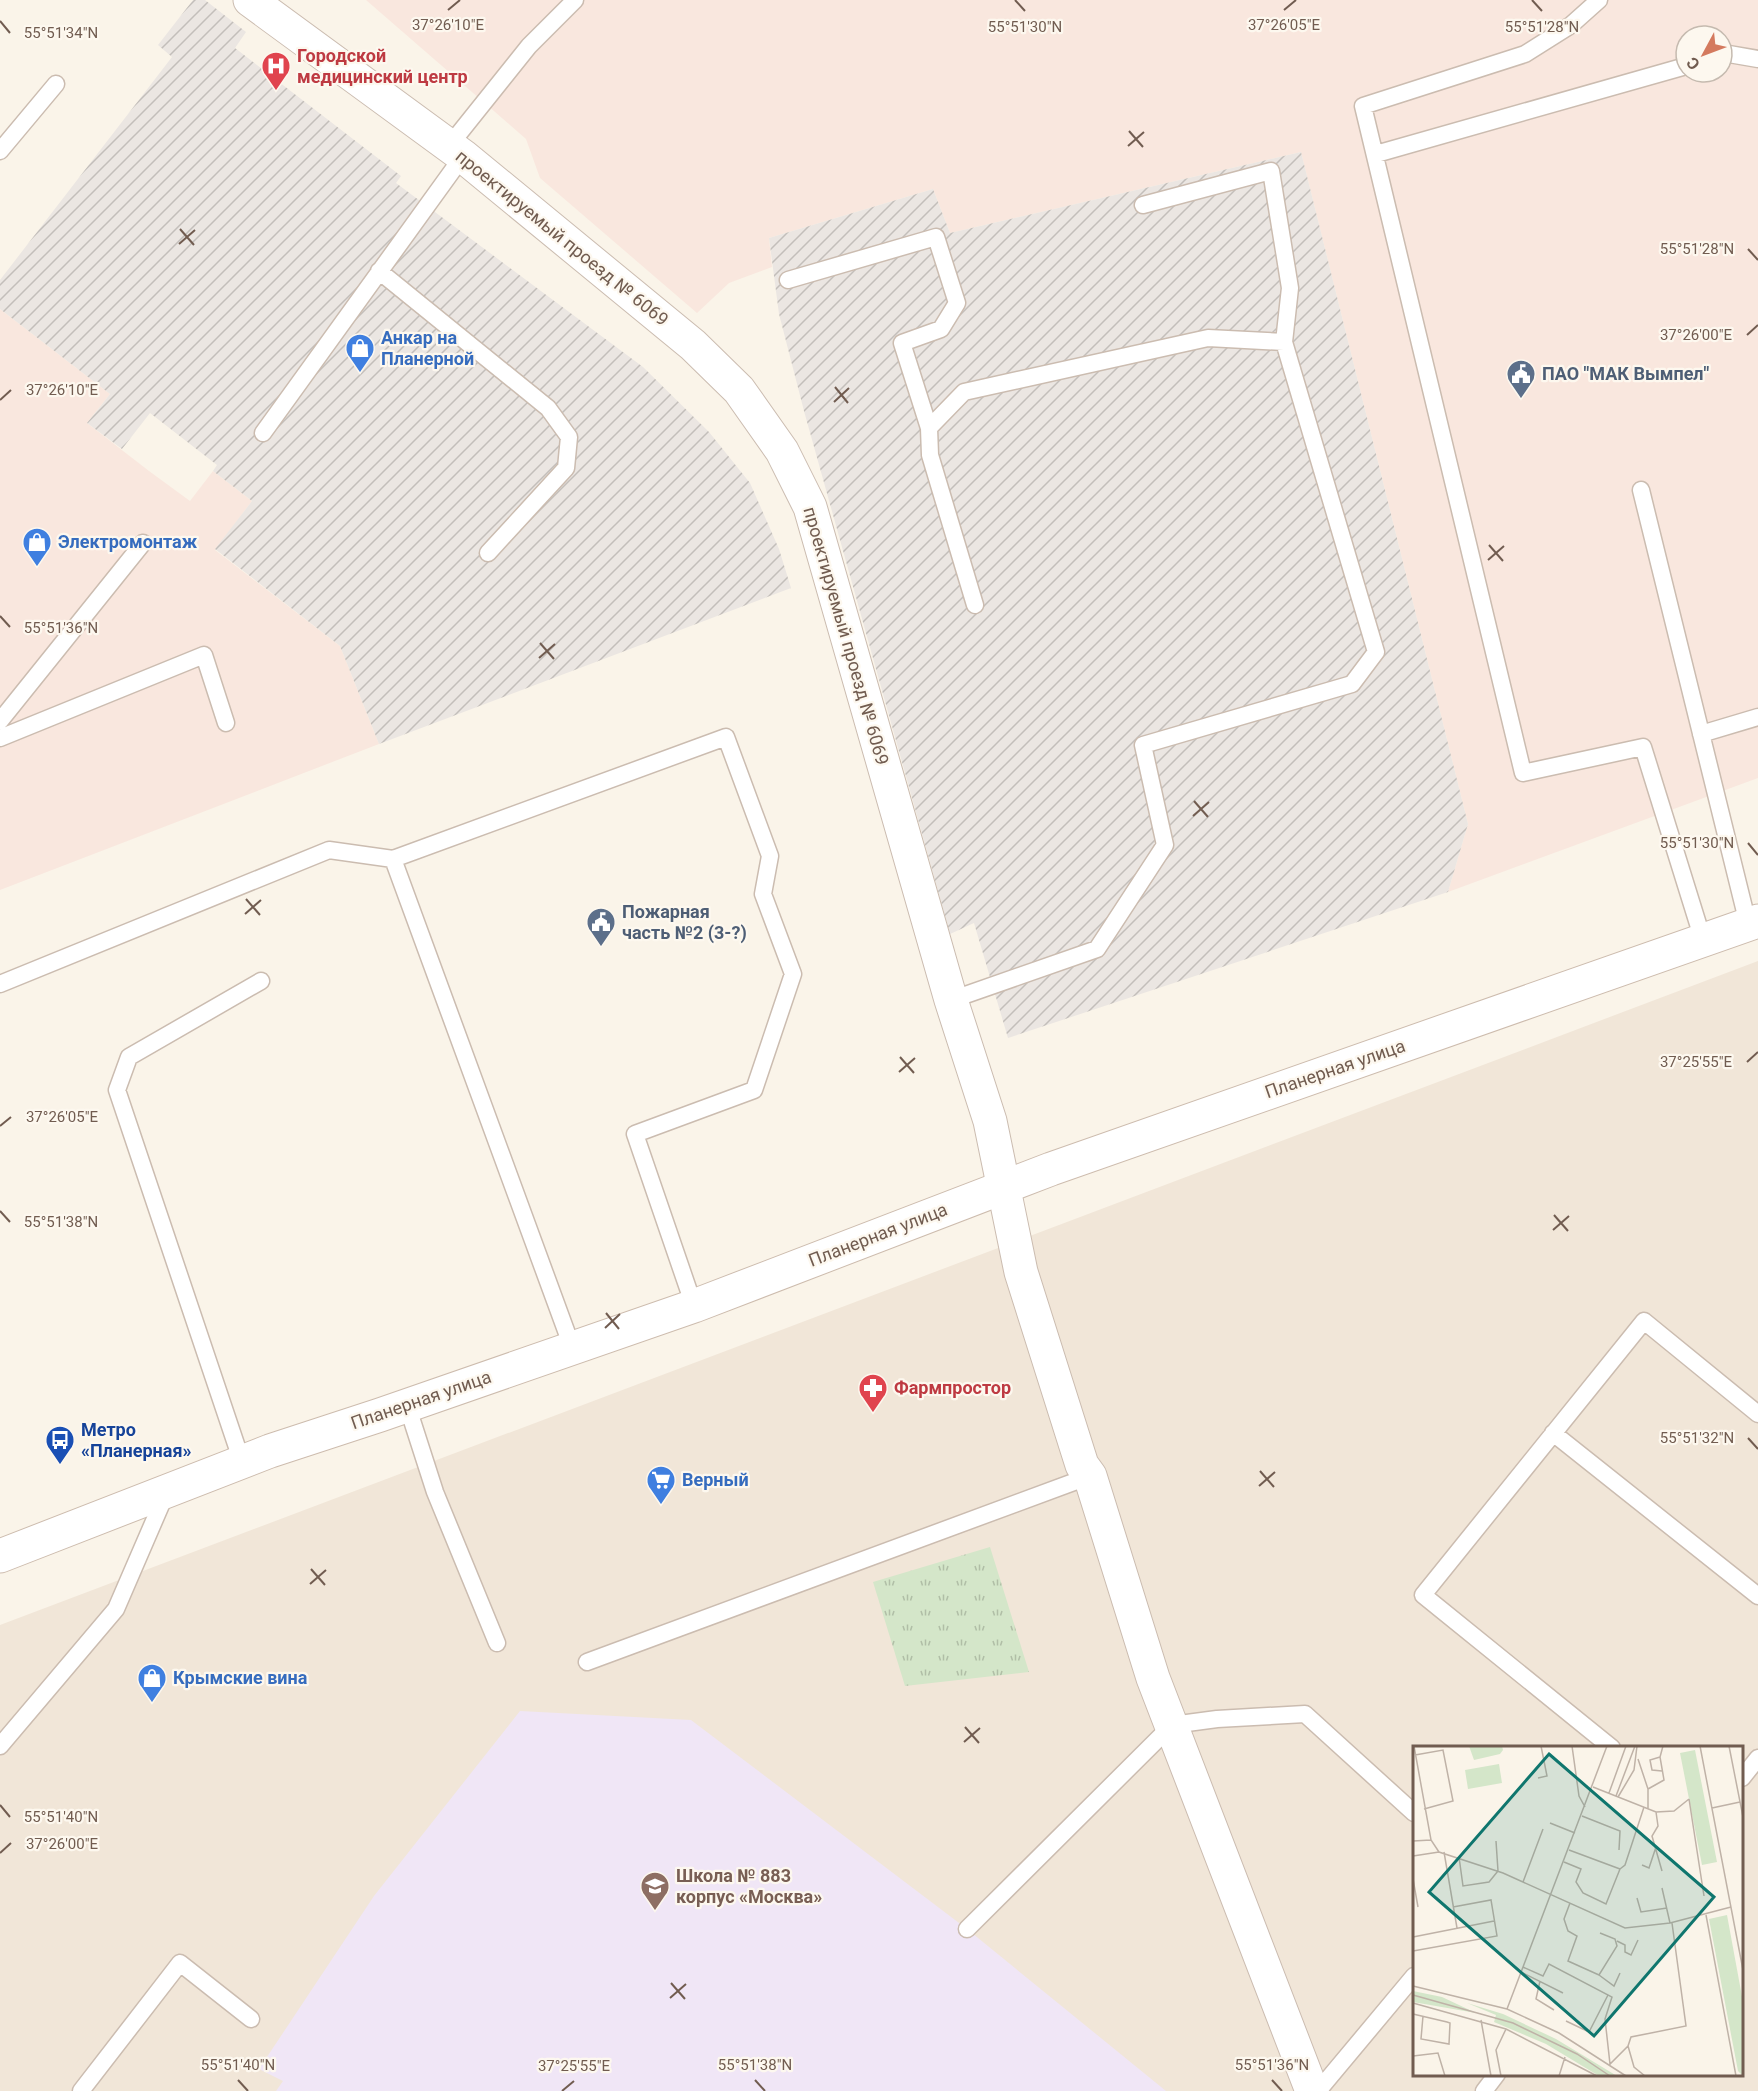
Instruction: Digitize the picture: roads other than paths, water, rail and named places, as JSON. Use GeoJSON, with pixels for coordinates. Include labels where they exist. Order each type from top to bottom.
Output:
{"type":"FeatureCollection","features":[{"type":"Feature","properties":{"kind":"street","name":"проектируемый проезд № 6069"},"geometry":{"type":"LineString","coordinates":[[250,0],[456,151],[693,345],[740,390],[782,451],[810,507],[951,1000],[990,1121],[1022,1272],[1082,1465],[1090,1476],[1153,1678],[1312,2091]]}},
{"type":"Feature","properties":{"kind":"street","name":"Планерная улица"},"geometry":{"type":"LineString","coordinates":[[0,1556],[242,1462],[694,1306],[1003,1186],[1753,922]]}},
{"type":"Feature","properties":{"kind":"lane"},"geometry":{"type":"LineString","coordinates":[[263,433],[379,271],[456,151],[529,46],[575,0]]}},
{"type":"Feature","properties":{"kind":"lane"},"geometry":{"type":"LineString","coordinates":[[1599,0],[1571,25],[1525,54],[1363,106],[1523,773],[1643,747],[1703,940]]}},
{"type":"Feature","properties":{"kind":"lane"},"geometry":{"type":"LineString","coordinates":[[1734,56],[1758,57]]}},
{"type":"Feature","properties":{"kind":"lane"},"geometry":{"type":"LineString","coordinates":[[1376,154],[1674,69]]}},
{"type":"Feature","properties":{"kind":"lane"},"geometry":{"type":"LineString","coordinates":[[0,151],[56,84]]}},
{"type":"Feature","properties":{"kind":"lane"},"geometry":{"type":"LineString","coordinates":[[951,1000],[1097,949],[1165,845],[1143,745],[1352,684],[1376,652],[1284,342],[1290,288],[1271,171],[1143,205]]}},
{"type":"Feature","properties":{"kind":"lane"},"geometry":{"type":"LineString","coordinates":[[788,280],[936,237],[957,303],[941,329],[902,343],[929,428],[930,454],[939,494],[975,605]]}},
{"type":"Feature","properties":{"kind":"lane"},"geometry":{"type":"LineString","coordinates":[[379,271],[548,408],[569,437],[566,468],[488,552]]}},
{"type":"Feature","properties":{"kind":"lane"},"geometry":{"type":"LineString","coordinates":[[929,428],[964,392],[1208,338],[1284,342]]}},
{"type":"Feature","properties":{"kind":"lane"},"geometry":{"type":"LineString","coordinates":[[1641,490],[1701,734],[1753,922]]}},
{"type":"Feature","properties":{"kind":"lane"},"geometry":{"type":"LineString","coordinates":[[0,721],[143,543]]}},
{"type":"Feature","properties":{"kind":"lane"},"geometry":{"type":"LineString","coordinates":[[0,738],[204,655],[226,723]]}},
{"type":"Feature","properties":{"kind":"lane"},"geometry":{"type":"LineString","coordinates":[[1701,734],[1758,717]]}},
{"type":"Feature","properties":{"kind":"lane"},"geometry":{"type":"LineString","coordinates":[[0,984],[329,850],[393,859],[726,737],[770,856],[764,894],[793,974],[754,1090],[635,1134],[694,1306]]}},
{"type":"Feature","properties":{"kind":"lane"},"geometry":{"type":"LineString","coordinates":[[393,859],[572,1347]]}},
{"type":"Feature","properties":{"kind":"lane"},"geometry":{"type":"LineString","coordinates":[[242,1462],[117,1089],[129,1058],[261,981]]}},
{"type":"Feature","properties":{"kind":"lane"},"geometry":{"type":"LineString","coordinates":[[1610,1746],[1423,1594],[1644,1321],[1758,1414]]}},
{"type":"Feature","properties":{"kind":"lane"},"geometry":{"type":"LineString","coordinates":[[407,1405],[435,1492],[497,1643]]}},
{"type":"Feature","properties":{"kind":"lane"},"geometry":{"type":"LineString","coordinates":[[1553,1433],[1758,1596]]}},
{"type":"Feature","properties":{"kind":"lane"},"geometry":{"type":"LineString","coordinates":[[587,1662],[1090,1476]]}},
{"type":"Feature","properties":{"kind":"lane"},"geometry":{"type":"LineString","coordinates":[[0,1746],[116,1609],[167,1491]]}},
{"type":"Feature","properties":{"kind":"lane"},"geometry":{"type":"LineString","coordinates":[[967,1929],[1172,1725],[1217,1719],[1305,1714],[1413,1812]]}},
{"type":"Feature","properties":{"kind":"lane"},"geometry":{"type":"LineString","coordinates":[[1743,1777],[1758,1758]]}},
{"type":"Feature","properties":{"kind":"lane"},"geometry":{"type":"LineString","coordinates":[[81,2091],[180,1964],[251,2019]]}},
{"type":"Feature","properties":{"kind":"lane"},"geometry":{"type":"LineString","coordinates":[[1318,2091],[1413,1977]]}},
{"type":"Feature","properties":{"kind":"lane"},"geometry":{"type":"LineString","coordinates":[[1484,2091],[1495,2076]]}},
{"type":"Feature","properties":{"kind":"place","name":"Городской медицинский центр"},"geometry":{"type":"Point","coordinates":[276,92]}},
{"type":"Feature","properties":{"kind":"place","name":"Анкар на Планерной"},"geometry":{"type":"Point","coordinates":[360,374]}},
{"type":"Feature","properties":{"kind":"place","name":"ПАО \"МАК Вымпел\""},"geometry":{"type":"Point","coordinates":[1521,400]}},
{"type":"Feature","properties":{"kind":"place","name":"Электромонтаж"},"geometry":{"type":"Point","coordinates":[37,568]}},
{"type":"Feature","properties":{"kind":"place","name":"Пожарная часть №2 (3-?)"},"geometry":{"type":"Point","coordinates":[601,948]}},
{"type":"Feature","properties":{"kind":"place","name":"Фармпростор"},"geometry":{"type":"Point","coordinates":[873,1414]}},
{"type":"Feature","properties":{"kind":"place","name":"Метро «Планерная»"},"geometry":{"type":"Point","coordinates":[60,1466]}},
{"type":"Feature","properties":{"kind":"place","name":"Верный"},"geometry":{"type":"Point","coordinates":[661,1506]}},
{"type":"Feature","properties":{"kind":"place","name":"Крымские вина"},"geometry":{"type":"Point","coordinates":[152,1704]}},
{"type":"Feature","properties":{"kind":"place","name":"Школа № 883 корпус «Москва»"},"geometry":{"type":"Point","coordinates":[655,1912]}}]}
